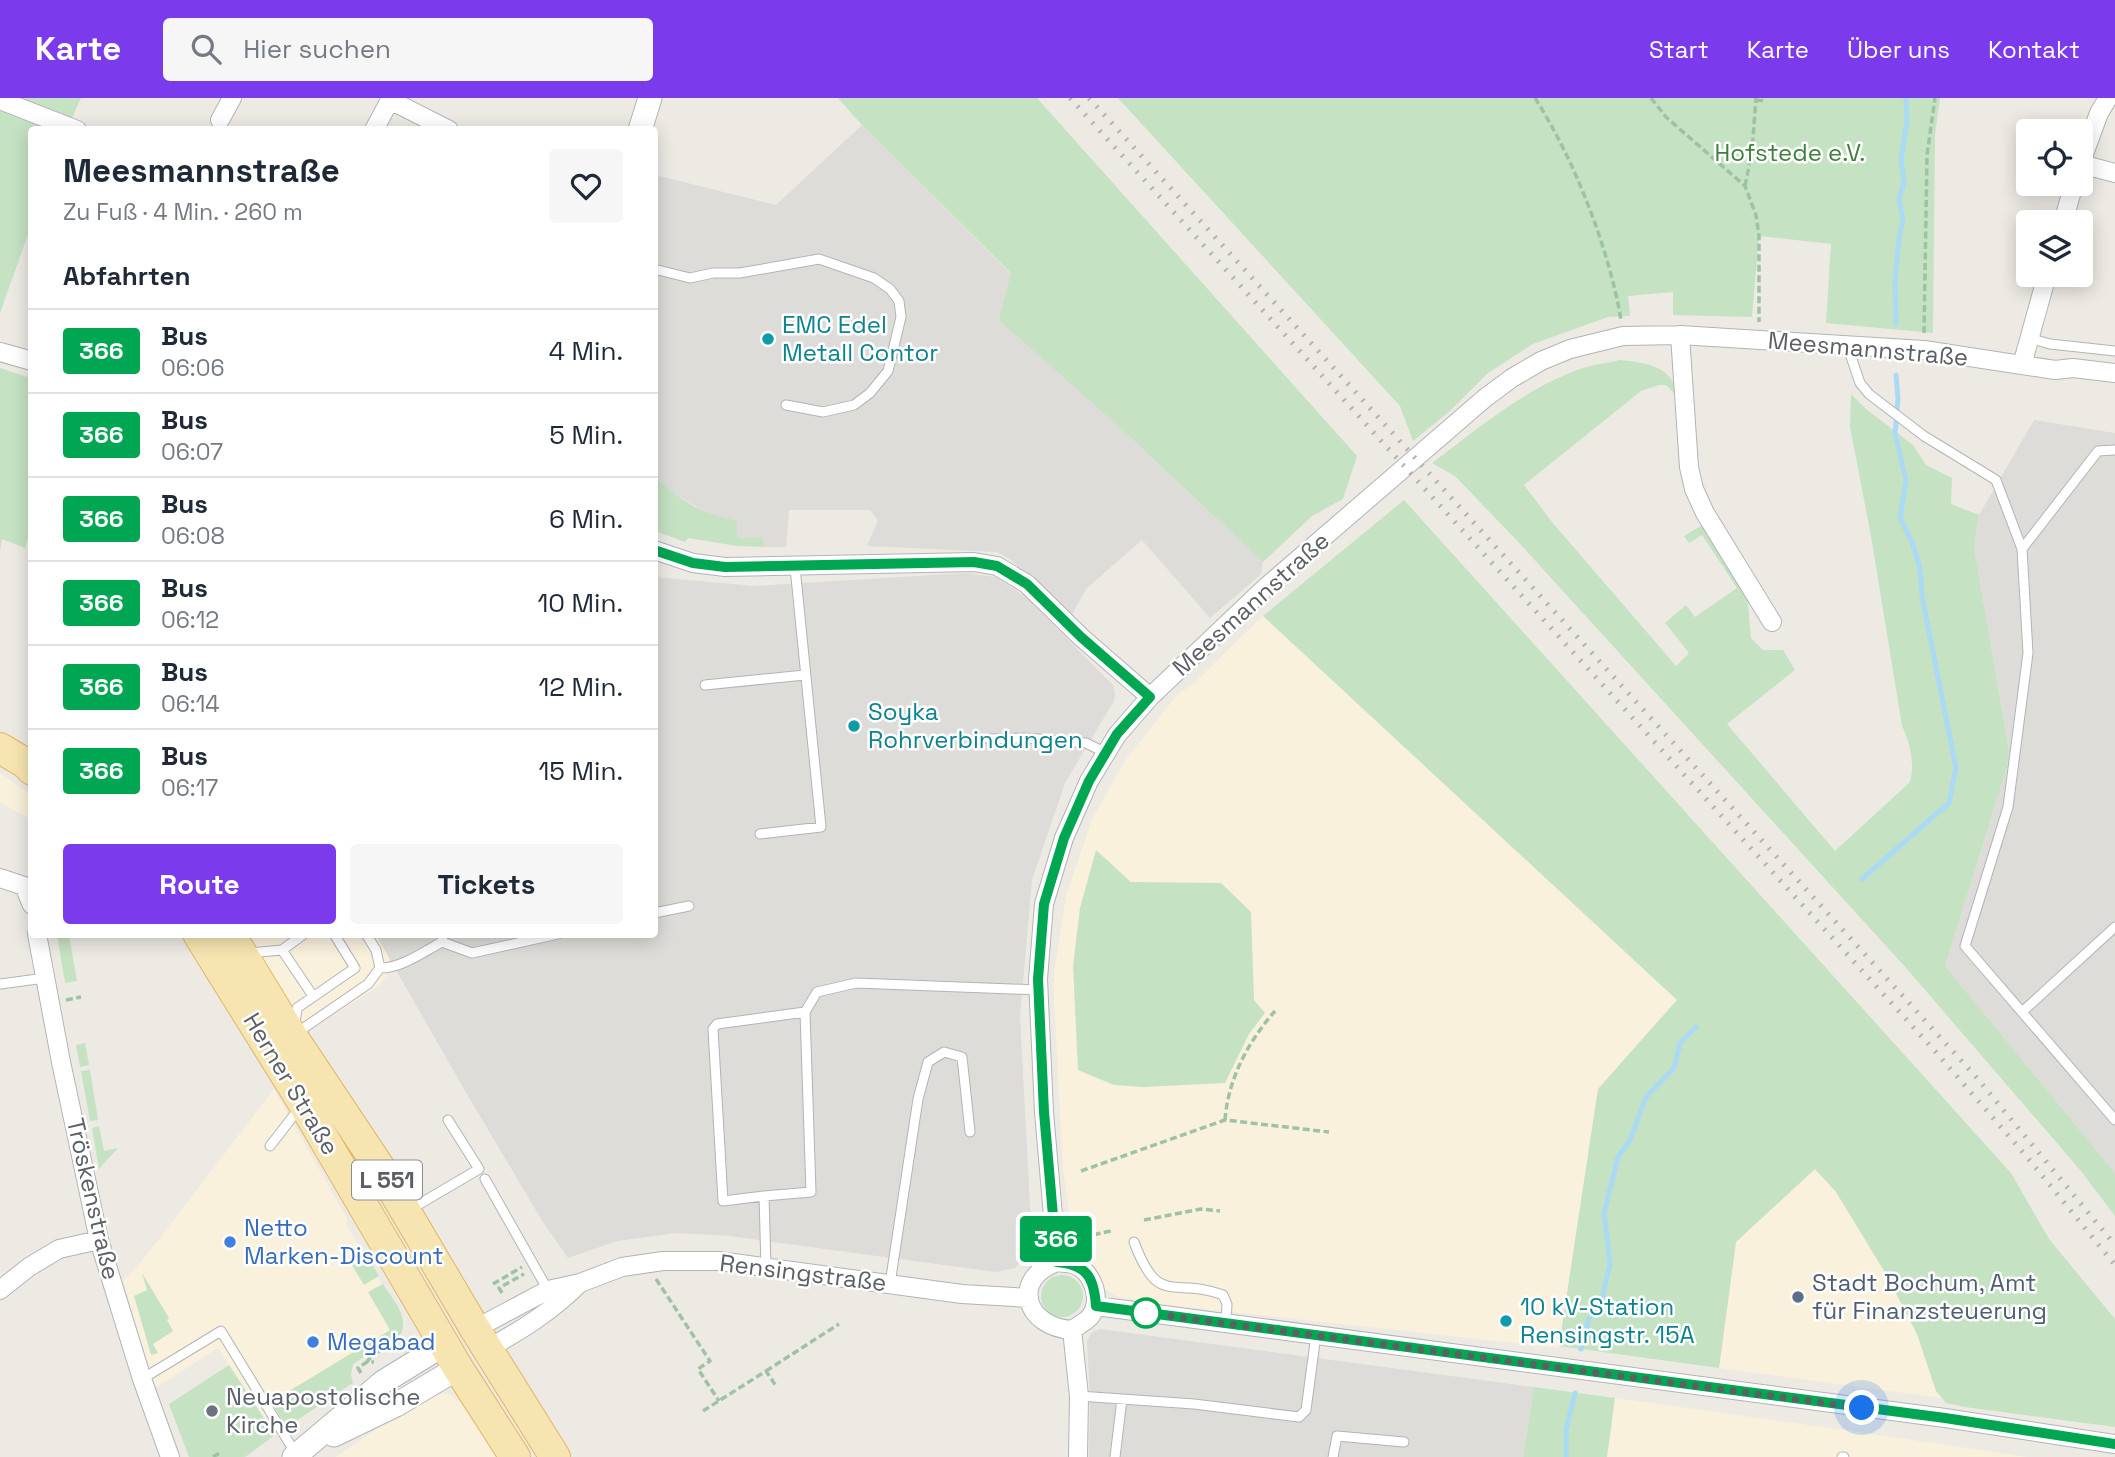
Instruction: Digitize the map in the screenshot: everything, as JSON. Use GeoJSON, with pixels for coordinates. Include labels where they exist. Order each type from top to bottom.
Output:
{"type":"FeatureCollection","features":[{"type":"Feature","properties":{"kind":"main road","name":"Herner Straße"},"geometry":{"type":"LineString","coordinates":[[201,938],[282,1043],[354,1126],[555,1457]]}},
{"type":"Feature","properties":{"kind":"main road","name":"Herner Straße"},"geometry":{"type":"LineString","coordinates":[[236,944],[282,1043],[303,1103],[452,1356],[515,1457]]}},
{"type":"Feature","properties":{"kind":"main road"},"geometry":{"type":"LineString","coordinates":[[452,1356],[481,1339]]}},
{"type":"Feature","properties":{"kind":"street"},"geometry":{"type":"LineString","coordinates":[[220,120],[232,98]]}},
{"type":"Feature","properties":{"kind":"street"},"geometry":{"type":"LineString","coordinates":[[641,126],[650,98]]}},
{"type":"Feature","properties":{"kind":"street"},"geometry":{"type":"LineString","coordinates":[[2093,130],[2108,98]]}},
{"type":"Feature","properties":{"kind":"street"},"geometry":{"type":"LineString","coordinates":[[0,100],[67,126]]}},
{"type":"Feature","properties":{"kind":"street"},"geometry":{"type":"LineString","coordinates":[[376,126],[390,100],[441,126]]}},
{"type":"Feature","properties":{"kind":"street"},"geometry":{"type":"LineString","coordinates":[[2093,167],[2115,173]]}},
{"type":"Feature","properties":{"kind":"street"},"geometry":{"type":"LineString","coordinates":[[2022,365],[2044,287]]}},
{"type":"Feature","properties":{"kind":"street"},"geometry":{"type":"LineString","coordinates":[[1680,335],[1688,454],[1694,489],[1705,513],[1772,622]]}},
{"type":"Feature","properties":{"kind":"street","name":"Meesmannstraße"},"geometry":{"type":"LineString","coordinates":[[1057,1262],[1044,1112],[1039,990],[1044,904],[1064,838],[1089,781],[1117,734],[1150,697],[1266,587],[1485,398],[1541,361],[1570,349],[1623,336],[1680,335],[1924,350],[2055,370],[2073,368],[2115,373]]}},
{"type":"Feature","properties":{"kind":"street"},"geometry":{"type":"LineString","coordinates":[[0,352],[28,360]]}},
{"type":"Feature","properties":{"kind":"street","name":"Meesmannstraße"},"geometry":{"type":"LineString","coordinates":[[2055,370],[2071,378],[2115,385]]}},
{"type":"Feature","properties":{"kind":"street"},"geometry":{"type":"LineString","coordinates":[[658,551],[693,563],[725,567],[974,562],[997,566],[1027,584],[1081,637],[1150,697]]}},
{"type":"Feature","properties":{"kind":"street"},"geometry":{"type":"LineString","coordinates":[[0,877],[28,881]]}},
{"type":"Feature","properties":{"kind":"street","name":"Tröskenstraße"},"geometry":{"type":"LineString","coordinates":[[38,938],[99,1240],[142,1379],[170,1457]]}},
{"type":"Feature","properties":{"kind":"street"},"geometry":{"type":"LineString","coordinates":[[0,1290],[29,1267],[59,1249],[99,1240]]}},
{"type":"Feature","properties":{"kind":"street","name":"Rensingstraße"},"geometry":{"type":"LineString","coordinates":[[481,1339],[524,1329],[553,1298],[580,1283],[622,1267],[645,1262],[719,1261],[962,1294],[1029,1298]]}},
{"type":"Feature","properties":{"kind":"street"},"geometry":{"type":"LineString","coordinates":[[1057,1262],[1074,1264],[1087,1273],[1095,1287],[1096,1306],[1091,1315],[1072,1330],[1058,1329],[1042,1322],[1033,1311],[1029,1298],[1036,1275],[1046,1266],[1057,1262]]}},
{"type":"Feature","properties":{"kind":"street"},"geometry":{"type":"LineString","coordinates":[[1096,1306],[1945,1418],[2115,1444]]}},
{"type":"Feature","properties":{"kind":"street"},"geometry":{"type":"LineString","coordinates":[[1072,1330],[1079,1396],[1078,1457]]}},
{"type":"Feature","properties":{"kind":"street"},"geometry":{"type":"LineString","coordinates":[[299,1453],[396,1405],[452,1356]]}},
{"type":"Feature","properties":{"kind":"lane"},"geometry":{"type":"LineString","coordinates":[[658,270],[690,278],[713,273],[740,273],[820,259],[874,278],[890,289],[899,301],[901,317],[888,371],[870,393],[854,405],[823,412],[786,405]]}},
{"type":"Feature","properties":{"kind":"lane"},"geometry":{"type":"LineString","coordinates":[[2029,338],[2050,344],[2115,351]]}},
{"type":"Feature","properties":{"kind":"lane"},"geometry":{"type":"LineString","coordinates":[[1847,345],[1860,383],[1869,394],[1924,436],[1996,480],[2022,550],[2028,653],[2008,807],[1965,946],[2115,1120]]}},
{"type":"Feature","properties":{"kind":"lane"},"geometry":{"type":"LineString","coordinates":[[2022,550],[2098,451],[2115,450]]}},
{"type":"Feature","properties":{"kind":"lane"},"geometry":{"type":"LineString","coordinates":[[760,834],[821,827],[795,566]]}},
{"type":"Feature","properties":{"kind":"lane"},"geometry":{"type":"LineString","coordinates":[[705,685],[805,675]]}},
{"type":"Feature","properties":{"kind":"lane"},"geometry":{"type":"LineString","coordinates":[[989,740],[1025,737],[1086,743],[1106,753]]}},
{"type":"Feature","properties":{"kind":"lane"},"geometry":{"type":"LineString","coordinates":[[658,913],[689,906]]}},
{"type":"Feature","properties":{"kind":"lane"},"geometry":{"type":"LineString","coordinates":[[2022,1012],[2115,927]]}},
{"type":"Feature","properties":{"kind":"lane"},"geometry":{"type":"LineString","coordinates":[[236,944],[282,950],[298,938]]}},
{"type":"Feature","properties":{"kind":"lane"},"geometry":{"type":"LineString","coordinates":[[282,1043],[298,1008],[355,968],[336,938]]}},
{"type":"Feature","properties":{"kind":"lane"},"geometry":{"type":"LineString","coordinates":[[282,1043],[368,984],[380,968],[376,950],[368,938]]}},
{"type":"Feature","properties":{"kind":"lane"},"geometry":{"type":"LineString","coordinates":[[380,968],[392,968],[443,938],[472,953],[540,938]]}},
{"type":"Feature","properties":{"kind":"lane"},"geometry":{"type":"LineString","coordinates":[[282,950],[313,996]]}},
{"type":"Feature","properties":{"kind":"lane"},"geometry":{"type":"LineString","coordinates":[[0,984],[45,978]]}},
{"type":"Feature","properties":{"kind":"lane"},"geometry":{"type":"LineString","coordinates":[[805,1012],[717,1024],[713,1029],[723,1201],[811,1192],[805,1012],[817,992],[856,983],[1039,990]]}},
{"type":"Feature","properties":{"kind":"lane"},"geometry":{"type":"LineString","coordinates":[[890,1284],[918,1099],[928,1062],[944,1052],[962,1057],[970,1132]]}},
{"type":"Feature","properties":{"kind":"lane"},"geometry":{"type":"LineString","coordinates":[[270,1146],[303,1103]]}},
{"type":"Feature","properties":{"kind":"lane"},"geometry":{"type":"LineString","coordinates":[[406,1212],[478,1169],[448,1120]]}},
{"type":"Feature","properties":{"kind":"lane"},"geometry":{"type":"LineString","coordinates":[[485,1179],[553,1298]]}},
{"type":"Feature","properties":{"kind":"lane"},"geometry":{"type":"LineString","coordinates":[[764,1196],[766,1266]]}},
{"type":"Feature","properties":{"kind":"lane"},"geometry":{"type":"LineString","coordinates":[[1134,1242],[1145,1269],[1162,1284],[1223,1295],[1227,1304],[1226,1324]]}},
{"type":"Feature","properties":{"kind":"lane"},"geometry":{"type":"LineString","coordinates":[[142,1379],[221,1331],[299,1453]]}},
{"type":"Feature","properties":{"kind":"lane"},"geometry":{"type":"LineString","coordinates":[[1079,1396],[1194,1404],[1299,1417],[1306,1410],[1316,1335]]}},
{"type":"Feature","properties":{"kind":"lane"},"geometry":{"type":"LineString","coordinates":[[1115,1457],[1122,1399]]}},
{"type":"Feature","properties":{"kind":"lane"},"geometry":{"type":"LineString","coordinates":[[1333,1457],[1337,1436],[1404,1442]]}},
{"type":"Feature","properties":{"kind":"path"},"geometry":{"type":"LineString","coordinates":[[1535,98],[1549,120],[1584,197],[1615,284],[1623,336]]}},
{"type":"Feature","properties":{"kind":"path"},"geometry":{"type":"LineString","coordinates":[[1651,98],[1666,117],[1745,186],[1756,215],[1759,236],[1759,339]]}},
{"type":"Feature","properties":{"kind":"path"},"geometry":{"type":"LineString","coordinates":[[1924,350],[1927,155],[1935,98]]}},
{"type":"Feature","properties":{"kind":"path"},"geometry":{"type":"LineString","coordinates":[[1745,186],[1752,151],[1756,99],[1766,102]]}},
{"type":"Feature","properties":{"kind":"path"},"geometry":{"type":"LineString","coordinates":[[63,1000],[81,997]]}},
{"type":"Feature","properties":{"kind":"path"},"geometry":{"type":"LineString","coordinates":[[1225,1120],[1226,1102],[1245,1052],[1275,1011]]}},
{"type":"Feature","properties":{"kind":"path"},"geometry":{"type":"LineString","coordinates":[[1081,1171],[1225,1120],[1329,1132]]}},
{"type":"Feature","properties":{"kind":"path"},"geometry":{"type":"LineString","coordinates":[[1144,1220],[1201,1209],[1220,1211]]}},
{"type":"Feature","properties":{"kind":"path"},"geometry":{"type":"LineString","coordinates":[[1056,1237],[1078,1240],[1111,1231]]}},
{"type":"Feature","properties":{"kind":"path"},"geometry":{"type":"LineString","coordinates":[[645,1262],[710,1361],[698,1369],[719,1401]]}},
{"type":"Feature","properties":{"kind":"path"},"geometry":{"type":"LineString","coordinates":[[493,1284],[516,1270]]}},
{"type":"Feature","properties":{"kind":"path"},"geometry":{"type":"LineString","coordinates":[[504,1296],[499,1288],[512,1281]]}},
{"type":"Feature","properties":{"kind":"path"},"geometry":{"type":"LineString","coordinates":[[703,1411],[839,1324]]}},
{"type":"Feature","properties":{"kind":"path"},"geometry":{"type":"LineString","coordinates":[[367,1363],[371,1356],[393,1342]]}},
{"type":"Feature","properties":{"kind":"path"},"geometry":{"type":"LineString","coordinates":[[766,1371],[776,1386]]}},
{"type":"Feature","properties":{"kind":"path"},"geometry":{"type":"LineString","coordinates":[[213,1457],[221,1452]]}},
{"type":"Feature","properties":{"kind":"shaded area"},"geometry":{"type":"Polygon","coordinates":[[[862,125],[1011,274],[1116,424],[1263,562],[1261,574],[1210,618],[1142,540],[1086,589],[1071,617],[1063,606],[1011,560],[997,552],[867,546],[878,520],[870,510],[789,510],[786,547],[764,547],[763,537],[738,538],[737,520],[712,516],[673,493],[658,479],[658,176],[776,205],[862,125]]]}},
{"type":"Feature","properties":{"kind":"shaded area"},"geometry":{"type":"Polygon","coordinates":[[[2034,420],[2115,433],[2115,1173],[1945,966],[2007,767],[2009,751],[1974,547],[1979,515],[2034,420]]]}},
{"type":"Feature","properties":{"kind":"shaded area"},"geometry":{"type":"Polygon","coordinates":[[[966,573],[995,577],[1026,597],[1113,685],[1114,701],[1065,783],[1032,880],[1020,1017],[1032,1243],[1027,1256],[1015,1268],[996,1272],[729,1236],[677,1233],[617,1241],[568,1258],[543,1222],[468,1096],[378,938],[658,938],[658,577],[755,586],[966,573]]]}},
{"type":"Feature","properties":{"kind":"shaded area"},"geometry":{"type":"Polygon","coordinates":[[[1263,616],[1677,1000],[1598,1089],[1559,1348],[1159,1304],[1116,1296],[1105,1289],[1097,1273],[1075,1247],[1063,1171],[1054,999],[1054,974],[1066,896],[1092,820],[1124,762],[1177,695],[1193,684],[1263,616]]]}},
{"type":"Feature","properties":{"kind":"shaded area"},"geometry":{"type":"Polygon","coordinates":[[[0,773],[28,793],[28,818],[0,802],[0,773]]]}},
{"type":"Feature","properties":{"kind":"shaded area"},"geometry":{"type":"Polygon","coordinates":[[[249,938],[378,938],[389,955],[389,971],[380,985],[312,1029],[305,1028],[249,938]]]}},
{"type":"Feature","properties":{"kind":"shaded area"},"geometry":{"type":"Polygon","coordinates":[[[274,1089],[347,1219],[347,1226],[405,1323],[400,1335],[353,1364],[353,1383],[275,1435],[218,1348],[155,1388],[123,1279],[130,1275],[156,1243],[274,1089]]]}},
{"type":"Feature","properties":{"kind":"shaded area"},"geometry":{"type":"Polygon","coordinates":[[[1815,1169],[1836,1192],[1886,1274],[1917,1334],[1936,1391],[1942,1398],[1719,1368],[1736,1242],[1815,1169]]]}},
{"type":"Feature","properties":{"kind":"shaded area"},"geometry":{"type":"Polygon","coordinates":[[[1100,1329],[1534,1387],[1523,1457],[1089,1457],[1087,1342],[1091,1333],[1100,1329]]]}},
{"type":"Feature","properties":{"kind":"shaded area"},"geometry":{"type":"Polygon","coordinates":[[[448,1393],[463,1404],[497,1457],[335,1457],[423,1399],[448,1393]]]}},
{"type":"Feature","properties":{"kind":"shaded area"},"geometry":{"type":"Polygon","coordinates":[[[1615,1398],[1872,1434],[2027,1457],[1607,1457],[1615,1398]]]}},
{"type":"Feature","properties":{"kind":"green space"},"geometry":{"type":"Polygon","coordinates":[[[0,98],[81,98],[68,126],[28,126],[28,234],[0,313],[0,98]]]}},
{"type":"Feature","properties":{"kind":"green space"},"geometry":{"type":"Polygon","coordinates":[[[838,98],[1037,98],[1357,456],[1343,499],[1312,516],[1263,562],[1116,424],[999,320],[1011,273],[838,98]]]}},
{"type":"Feature","properties":{"kind":"green space","name":"Hofstede e.V."},"geometry":{"type":"Polygon","coordinates":[[[1118,98],[1940,98],[1935,135],[1933,333],[1826,323],[1831,244],[1759,236],[1752,317],[1673,315],[1673,292],[1628,296],[1630,316],[1608,317],[1533,344],[1488,373],[1450,411],[1413,441],[1400,406],[1118,98]]]}},
{"type":"Feature","properties":{"kind":"green space"},"geometry":{"type":"Polygon","coordinates":[[[1620,360],[1648,364],[1664,372],[1674,385],[1676,395],[1666,385],[1641,391],[1524,485],[1552,522],[1676,666],[1689,653],[1665,623],[1686,605],[1695,617],[1737,588],[1702,535],[1689,543],[1684,536],[1702,525],[1747,592],[1751,638],[1763,650],[1783,650],[1795,670],[1727,724],[1835,851],[1910,782],[1912,768],[1909,746],[1902,726],[1850,427],[1851,394],[1913,445],[1926,465],[1952,478],[1951,504],[1979,515],[1974,547],[2009,751],[2007,767],[1945,966],[2115,1173],[2115,1216],[2081,1171],[1907,969],[1522,546],[1455,476],[1432,463],[1486,422],[1542,386],[1583,368],[1620,360]]]}},
{"type":"Feature","properties":{"kind":"green space"},"geometry":{"type":"Polygon","coordinates":[[[0,368],[28,377],[28,468],[23,467],[28,469],[28,538],[25,548],[2,539],[0,550],[0,368]]]}},
{"type":"Feature","properties":{"kind":"green space"},"geometry":{"type":"Polygon","coordinates":[[[658,479],[692,505],[724,518],[737,520],[738,538],[763,537],[764,547],[737,546],[688,538],[685,542],[658,532],[658,479]]]}},
{"type":"Feature","properties":{"kind":"green space"},"geometry":{"type":"Polygon","coordinates":[[[1404,500],[2011,1173],[2049,1239],[2115,1319],[2115,1427],[1946,1403],[1936,1391],[1917,1334],[1886,1274],[1836,1192],[1815,1169],[1736,1242],[1719,1368],[1559,1346],[1598,1089],[1677,1000],[1263,616],[1404,500]]]}},
{"type":"Feature","properties":{"kind":"green space"},"geometry":{"type":"Polygon","coordinates":[[[1096,850],[1131,882],[1221,883],[1251,912],[1254,1000],[1265,1013],[1249,1034],[1225,1083],[1143,1087],[1114,1085],[1078,1070],[1073,966],[1080,908],[1096,850]]]}},
{"type":"Feature","properties":{"kind":"green space"},"geometry":{"type":"Polygon","coordinates":[[[58,938],[70,938],[77,981],[65,983],[58,938]]]}},
{"type":"Feature","properties":{"kind":"green space"},"geometry":{"type":"Polygon","coordinates":[[[85,1043],[89,1065],[80,1067],[76,1045],[85,1043]]]}},
{"type":"Feature","properties":{"kind":"green space"},"geometry":{"type":"Polygon","coordinates":[[[90,1070],[98,1120],[90,1121],[81,1071],[90,1070]]]}},
{"type":"Feature","properties":{"kind":"green space"},"geometry":{"type":"Polygon","coordinates":[[[323,1100],[446,1299],[441,1302],[381,1201],[360,1175],[318,1103],[323,1100]]]}},
{"type":"Feature","properties":{"kind":"green space"},"geometry":{"type":"Polygon","coordinates":[[[99,1126],[104,1151],[118,1148],[99,1169],[92,1128],[99,1126]]]}},
{"type":"Feature","properties":{"kind":"green space"},"geometry":{"type":"Polygon","coordinates":[[[365,1253],[379,1276],[364,1285],[350,1262],[365,1253]]]}},
{"type":"Feature","properties":{"kind":"green space"},"geometry":{"type":"Polygon","coordinates":[[[142,1273],[169,1318],[167,1320],[173,1331],[153,1344],[158,1353],[151,1355],[134,1296],[147,1290],[142,1273]]]}},
{"type":"Feature","properties":{"kind":"green space"},"geometry":{"type":"Polygon","coordinates":[[[1062,1275],[1077,1281],[1083,1296],[1077,1311],[1062,1317],[1047,1311],[1041,1296],[1047,1281],[1062,1275]]]}},
{"type":"Feature","properties":{"kind":"green space"},"geometry":{"type":"Polygon","coordinates":[[[383,1284],[402,1315],[403,1329],[400,1335],[353,1364],[353,1383],[287,1427],[271,1402],[390,1330],[368,1292],[383,1284]]]}},
{"type":"Feature","properties":{"kind":"green space"},"geometry":{"type":"Polygon","coordinates":[[[229,1365],[275,1435],[245,1457],[189,1457],[169,1404],[229,1365]]]}},
{"type":"Feature","properties":{"kind":"green space"},"geometry":{"type":"Polygon","coordinates":[[[1534,1387],[1615,1398],[1607,1457],[1523,1457],[1534,1387]]]}},
{"type":"Feature","properties":{"kind":"waterway"},"geometry":{"type":"LineString","coordinates":[[1896,324],[1895,281],[1903,219],[1899,200],[1904,181],[1901,160],[1907,120],[1906,98]]}},
{"type":"Feature","properties":{"kind":"waterway"},"geometry":{"type":"LineString","coordinates":[[1862,879],[1949,803],[1956,768],[1922,596],[1920,568],[1912,542],[1900,518],[1906,481],[1895,433],[1898,399],[1896,375]]}},
{"type":"Feature","properties":{"kind":"waterway"},"geometry":{"type":"LineString","coordinates":[[1581,1349],[1589,1319],[1601,1304],[1610,1264],[1604,1213],[1618,1157],[1630,1140],[1646,1097],[1674,1068],[1680,1043],[1696,1027]]}},
{"type":"Feature","properties":{"kind":"waterway"},"geometry":{"type":"LineString","coordinates":[[1566,1457],[1566,1430],[1575,1393]]}},
{"type":"Feature","properties":{"kind":"railway"},"geometry":{"type":"LineString","coordinates":[[1070,98],[1934,1050],[2027,1157],[2115,1265]]}},
{"type":"Feature","properties":{"kind":"railway"},"geometry":{"type":"LineString","coordinates":[[1089,98],[1977,1078],[2115,1245]]}},
{"type":"Feature","properties":{"kind":"bus line","name":"366"},"geometry":{"type":"LineString","coordinates":[[658,551],[693,563],[725,567],[974,562],[997,566],[1027,584],[1081,637],[1150,697],[1117,734],[1089,781],[1064,838],[1044,904],[1038,979],[1044,1112],[1057,1262],[1074,1264],[1087,1273],[1095,1287],[1096,1306],[1945,1418],[2115,1444]]}},
{"type":"Feature","properties":{"kind":"place","name":"EMC Edel Metall Contor"},"geometry":{"type":"Point","coordinates":[768,339]}},
{"type":"Feature","properties":{"kind":"place","name":"Soyka Rohrverbindungen"},"geometry":{"type":"Point","coordinates":[854,726]}},
{"type":"Feature","properties":{"kind":"place","name":"Netto Marken-Discount"},"geometry":{"type":"Point","coordinates":[230,1242]}},
{"type":"Feature","properties":{"kind":"place","name":"Stadt Bochum, Amt für Finanzsteuerung"},"geometry":{"type":"Point","coordinates":[1798,1297]}},
{"type":"Feature","properties":{"kind":"place","name":"10 kV-Station Rensingstr. 15A"},"geometry":{"type":"Point","coordinates":[1506,1321]}},
{"type":"Feature","properties":{"kind":"place","name":"Megabad"},"geometry":{"type":"Point","coordinates":[313,1342]}},
{"type":"Feature","properties":{"kind":"place","name":"Neuapostolische Kirche"},"geometry":{"type":"Point","coordinates":[212,1411]}},
{"type":"Feature","properties":{"kind":"route"},"geometry":{"type":"LineString","coordinates":[[1146,1313],[1862,1408]]}}]}
